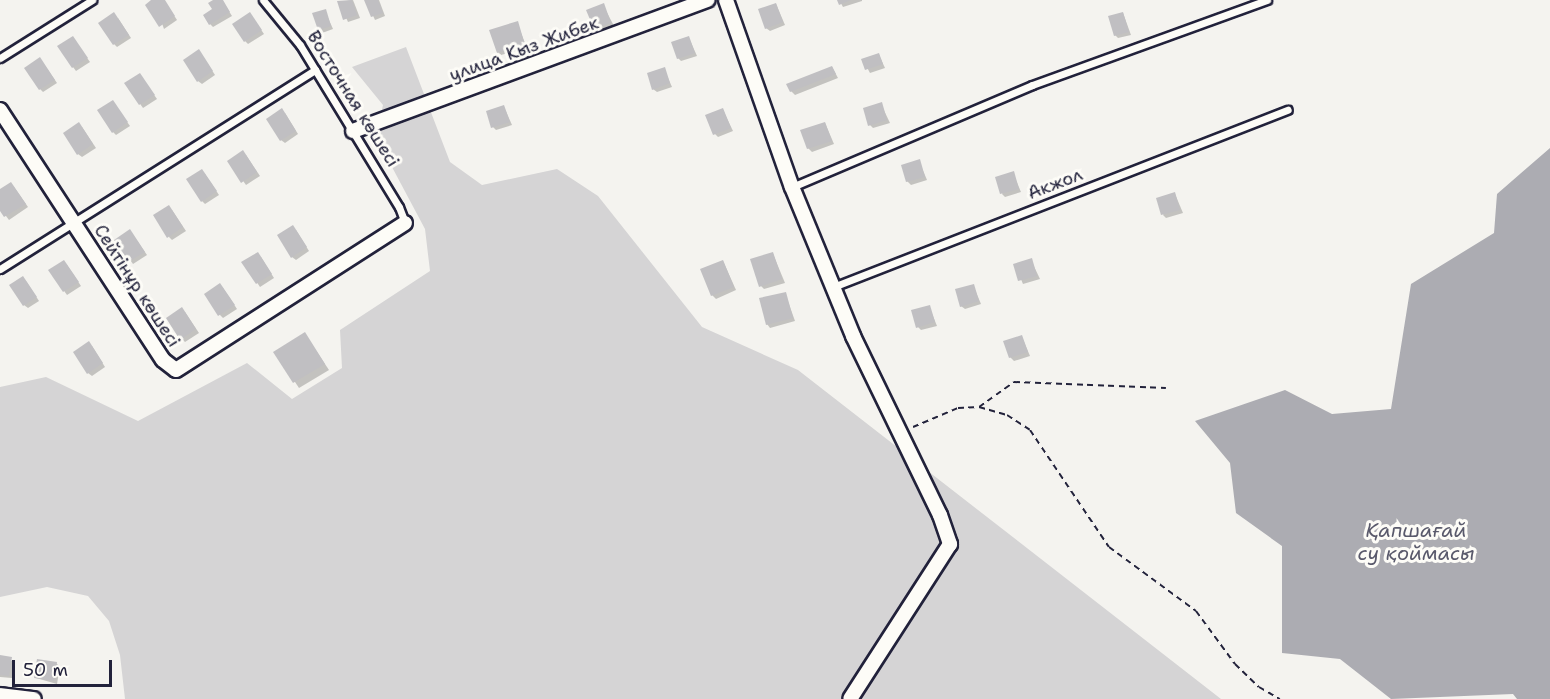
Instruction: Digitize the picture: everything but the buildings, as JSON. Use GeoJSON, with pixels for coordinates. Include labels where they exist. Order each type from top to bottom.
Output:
{"type":"FeatureCollection","features":[{"type":"Feature","properties":{"kind":"street","name":"улица Кыз Жибек"},"geometry":{"type":"LineString","coordinates":[[353,131],[708,0]]}},
{"type":"Feature","properties":{"kind":"street"},"geometry":{"type":"LineString","coordinates":[[726,0],[792,187],[833,287],[950,544],[850,699]]}},
{"type":"Feature","properties":{"kind":"street","name":"Сейтінұр көшесі"},"geometry":{"type":"LineString","coordinates":[[0,110],[163,360],[176,370],[405,223]]}},
{"type":"Feature","properties":{"kind":"street"},"geometry":{"type":"LineString","coordinates":[[0,695],[34,699]]}},
{"type":"Feature","properties":{"kind":"lane"},"geometry":{"type":"LineString","coordinates":[[0,58],[92,0]]}},
{"type":"Feature","properties":{"kind":"lane","name":"Восточная көшесі"},"geometry":{"type":"LineString","coordinates":[[263,0],[315,70],[399,207],[405,223]]}},
{"type":"Feature","properties":{"kind":"lane"},"geometry":{"type":"LineString","coordinates":[[792,187],[1032,86],[1267,0]]}},
{"type":"Feature","properties":{"kind":"lane"},"geometry":{"type":"LineString","coordinates":[[0,269],[315,70]]}},
{"type":"Feature","properties":{"kind":"lane","name":"Акжол"},"geometry":{"type":"LineString","coordinates":[[833,287],[1288,110]]}},
{"type":"Feature","properties":{"kind":"path"},"geometry":{"type":"LineString","coordinates":[[979,407],[1014,382],[1166,388]]}},
{"type":"Feature","properties":{"kind":"path"},"geometry":{"type":"LineString","coordinates":[[900,432],[958,408],[979,407],[1006,415],[1030,430],[1109,548],[1196,612],[1235,664],[1259,687],[1280,699]]}},
{"type":"Feature","properties":{"kind":"shaded area"},"geometry":{"type":"Polygon","coordinates":[[[406,47],[450,162],[482,185],[557,169],[598,196],[702,327],[798,370],[1221,699],[125,699],[120,655],[109,621],[88,596],[47,587],[0,597],[0,387],[46,377],[138,421],[247,363],[292,399],[342,368],[340,330],[430,271],[425,229],[376,137],[383,105],[352,67],[406,47]]]}},
{"type":"Feature","properties":{"kind":"water","name":"Қапшағай су қоймасы"},"geometry":{"type":"Polygon","coordinates":[[[1550,148],[1550,699],[1517,699],[1513,694],[1391,699],[1340,659],[1282,653],[1282,546],[1236,513],[1230,463],[1195,421],[1285,390],[1332,414],[1391,409],[1411,284],[1494,233],[1497,194],[1550,148]]]}}]}
